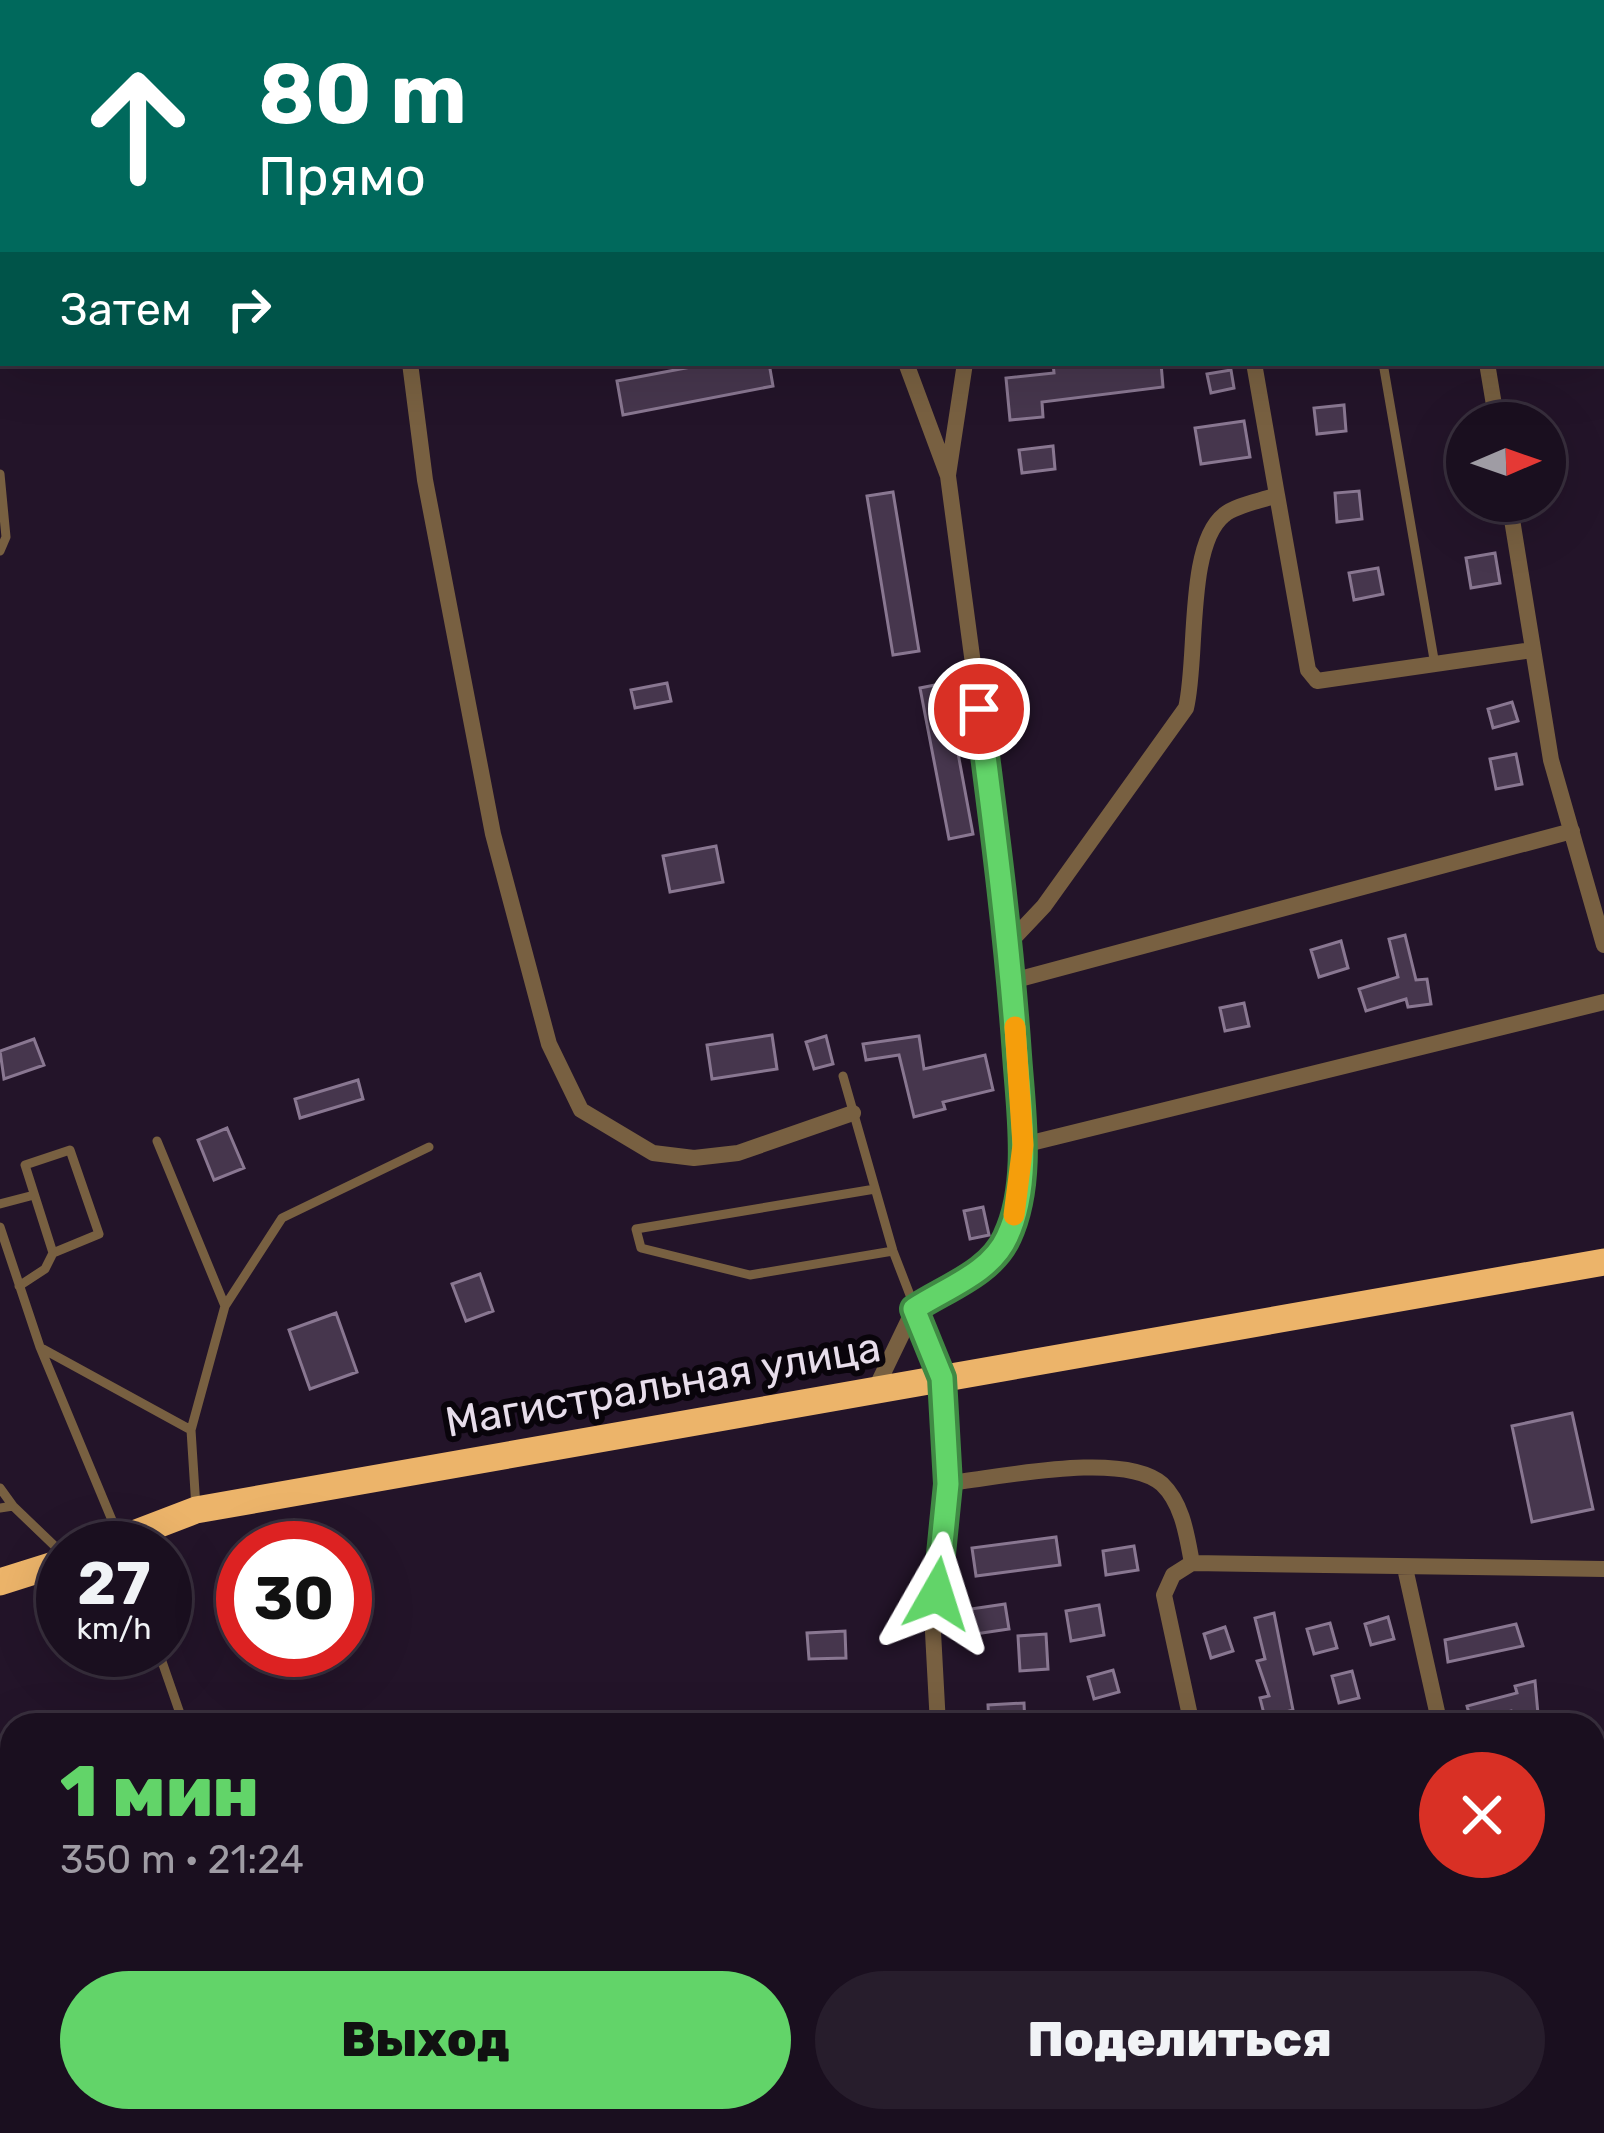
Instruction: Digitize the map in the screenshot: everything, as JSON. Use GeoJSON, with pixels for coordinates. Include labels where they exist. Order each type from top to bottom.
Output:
{"type":"FeatureCollection","features":[{"type":"Feature","properties":{"kind":"highway","name":"Магистральная улица"},"geometry":{"type":"LineString","coordinates":[[170,1521],[196,1510],[1604,1262]]}},
{"type":"Feature","properties":{"kind":"highway"},"geometry":{"type":"LineString","coordinates":[[0,1582],[36,1568]]}},
{"type":"Feature","properties":{"kind":"street"},"geometry":{"type":"LineString","coordinates":[[409,366],[425,480],[493,834],[549,1044],[581,1110],[653,1154],[694,1158],[738,1153],[853,1113]]}},
{"type":"Feature","properties":{"kind":"street"},"geometry":{"type":"LineString","coordinates":[[875,1390],[914,1309],[963,1281],[1000,1250],[1014,1218],[1023,1145],[1010,943],[948,476],[907,366]]}},
{"type":"Feature","properties":{"kind":"street"},"geometry":{"type":"LineString","coordinates":[[948,476],[965,366]]}},
{"type":"Feature","properties":{"kind":"street"},"geometry":{"type":"LineString","coordinates":[[1254,366],[1311,676],[1324,682],[1532,650]]}},
{"type":"Feature","properties":{"kind":"street"},"geometry":{"type":"LineString","coordinates":[[1487,366],[1493,402]]}},
{"type":"Feature","properties":{"kind":"street"},"geometry":{"type":"LineString","coordinates":[[1010,943],[1044,907],[1186,708],[1195,675],[1198,581],[1211,531],[1225,514],[1276,495]]}},
{"type":"Feature","properties":{"kind":"street"},"geometry":{"type":"LineString","coordinates":[[1512,522],[1551,760],[1604,945]]}},
{"type":"Feature","properties":{"kind":"street"},"geometry":{"type":"LineString","coordinates":[[1012,981],[1572,831]]}},
{"type":"Feature","properties":{"kind":"street"},"geometry":{"type":"LineString","coordinates":[[1023,1145],[1604,1002]]}},
{"type":"Feature","properties":{"kind":"street"},"geometry":{"type":"LineString","coordinates":[[937,1713],[933,1631],[948,1484],[942,1378]]}},
{"type":"Feature","properties":{"kind":"street"},"geometry":{"type":"LineString","coordinates":[[948,1484],[1103,1467],[1132,1470],[1162,1484],[1181,1513],[1192,1563]]}},
{"type":"Feature","properties":{"kind":"street"},"geometry":{"type":"LineString","coordinates":[[1189,1713],[1164,1594],[1173,1576],[1192,1563],[1604,1568]]}},
{"type":"Feature","properties":{"kind":"street"},"geometry":{"type":"LineString","coordinates":[[1405,1568],[1437,1713]]}},
{"type":"Feature","properties":{"kind":"lane"},"geometry":{"type":"LineString","coordinates":[[1384,366],[1436,668]]}},
{"type":"Feature","properties":{"kind":"lane"},"geometry":{"type":"LineString","coordinates":[[0,474],[6,537],[0,551]]}},
{"type":"Feature","properties":{"kind":"lane"},"geometry":{"type":"LineString","coordinates":[[843,1076],[893,1251],[942,1378]]}},
{"type":"Feature","properties":{"kind":"lane"},"geometry":{"type":"LineString","coordinates":[[157,1142],[225,1306]]}},
{"type":"Feature","properties":{"kind":"lane"},"geometry":{"type":"LineString","coordinates":[[196,1510],[191,1430],[225,1306],[282,1218],[429,1147]]}},
{"type":"Feature","properties":{"kind":"lane"},"geometry":{"type":"LineString","coordinates":[[19,1286],[45,1269],[53,1253],[99,1234],[70,1150],[25,1166],[53,1253]]}},
{"type":"Feature","properties":{"kind":"lane"},"geometry":{"type":"LineString","coordinates":[[875,1189],[636,1229],[640,1248],[749,1275],[893,1251]]}},
{"type":"Feature","properties":{"kind":"lane"},"geometry":{"type":"LineString","coordinates":[[0,1204],[34,1195]]}},
{"type":"Feature","properties":{"kind":"lane"},"geometry":{"type":"LineString","coordinates":[[0,1226],[104,1521]]}},
{"type":"Feature","properties":{"kind":"lane"},"geometry":{"type":"LineString","coordinates":[[40,1347],[191,1430]]}},
{"type":"Feature","properties":{"kind":"lane"},"geometry":{"type":"LineString","coordinates":[[0,1488],[36,1530]]}},
{"type":"Feature","properties":{"kind":"lane"},"geometry":{"type":"LineString","coordinates":[[0,1508],[13,1506]]}},
{"type":"Feature","properties":{"kind":"lane"},"geometry":{"type":"LineString","coordinates":[[167,1677],[180,1713]]}},
{"type":"Feature","properties":{"kind":"building"},"geometry":{"type":"Polygon","coordinates":[[[696,366],[770,366],[773,386],[623,415],[617,381],[696,366]]]}},
{"type":"Feature","properties":{"kind":"building"},"geometry":{"type":"Polygon","coordinates":[[[1053,366],[1161,366],[1163,387],[1042,402],[1043,417],[1010,420],[1006,378],[1054,373],[1053,366]]]}},
{"type":"Feature","properties":{"kind":"building"},"geometry":{"type":"Polygon","coordinates":[[[1231,370],[1234,388],[1211,393],[1207,374],[1231,370]]]}},
{"type":"Feature","properties":{"kind":"building"},"geometry":{"type":"Polygon","coordinates":[[[1344,405],[1346,431],[1317,434],[1314,408],[1344,405]]]}},
{"type":"Feature","properties":{"kind":"building"},"geometry":{"type":"Polygon","coordinates":[[[1244,421],[1250,457],[1201,464],[1195,428],[1244,421]]]}},
{"type":"Feature","properties":{"kind":"building"},"geometry":{"type":"Polygon","coordinates":[[[1053,446],[1055,469],[1022,473],[1019,450],[1053,446]]]}},
{"type":"Feature","properties":{"kind":"building"},"geometry":{"type":"Polygon","coordinates":[[[1359,491],[1362,519],[1337,522],[1335,493],[1359,491]]]}},
{"type":"Feature","properties":{"kind":"building"},"geometry":{"type":"Polygon","coordinates":[[[893,492],[919,651],[893,655],[867,496],[893,492]]]}},
{"type":"Feature","properties":{"kind":"building"},"geometry":{"type":"Polygon","coordinates":[[[1495,553],[1500,583],[1471,588],[1466,558],[1495,553]]]}},
{"type":"Feature","properties":{"kind":"building"},"geometry":{"type":"Polygon","coordinates":[[[1378,568],[1383,594],[1354,600],[1349,573],[1378,568]]]}},
{"type":"Feature","properties":{"kind":"building"},"geometry":{"type":"Polygon","coordinates":[[[667,683],[671,701],[635,708],[631,690],[667,683]]]}},
{"type":"Feature","properties":{"kind":"building"},"geometry":{"type":"Polygon","coordinates":[[[945,683],[973,834],[949,839],[920,688],[945,683]]]}},
{"type":"Feature","properties":{"kind":"building"},"geometry":{"type":"Polygon","coordinates":[[[1512,702],[1518,721],[1493,728],[1488,709],[1512,702]]]}},
{"type":"Feature","properties":{"kind":"building"},"geometry":{"type":"Polygon","coordinates":[[[1516,754],[1522,784],[1496,789],[1490,759],[1516,754]]]}},
{"type":"Feature","properties":{"kind":"building"},"geometry":{"type":"Polygon","coordinates":[[[716,846],[723,882],[670,892],[663,856],[716,846]]]}},
{"type":"Feature","properties":{"kind":"building"},"geometry":{"type":"Polygon","coordinates":[[[1405,935],[1416,980],[1427,979],[1431,1004],[1408,1007],[1406,999],[1366,1011],[1359,989],[1398,977],[1389,939],[1405,935]]]}},
{"type":"Feature","properties":{"kind":"building"},"geometry":{"type":"Polygon","coordinates":[[[1341,941],[1348,968],[1319,977],[1311,950],[1341,941]]]}},
{"type":"Feature","properties":{"kind":"building"},"geometry":{"type":"Polygon","coordinates":[[[1244,1003],[1249,1026],[1225,1031],[1220,1008],[1244,1003]]]}},
{"type":"Feature","properties":{"kind":"building"},"geometry":{"type":"Polygon","coordinates":[[[772,1035],[777,1069],[712,1079],[707,1045],[772,1035]]]}},
{"type":"Feature","properties":{"kind":"building"},"geometry":{"type":"Polygon","coordinates":[[[826,1036],[833,1064],[814,1069],[806,1042],[826,1036]]]}},
{"type":"Feature","properties":{"kind":"building"},"geometry":{"type":"Polygon","coordinates":[[[919,1036],[924,1069],[985,1055],[993,1090],[943,1102],[945,1109],[914,1117],[899,1055],[866,1060],[863,1044],[919,1036]]]}},
{"type":"Feature","properties":{"kind":"building"},"geometry":{"type":"Polygon","coordinates":[[[34,1039],[44,1065],[4,1079],[0,1051],[34,1039]]]}},
{"type":"Feature","properties":{"kind":"building"},"geometry":{"type":"Polygon","coordinates":[[[358,1080],[363,1099],[300,1118],[295,1099],[358,1080]]]}},
{"type":"Feature","properties":{"kind":"building"},"geometry":{"type":"Polygon","coordinates":[[[227,1128],[244,1168],[214,1180],[198,1140],[227,1128]]]}},
{"type":"Feature","properties":{"kind":"building"},"geometry":{"type":"Polygon","coordinates":[[[983,1207],[989,1235],[970,1239],[964,1211],[983,1207]]]}},
{"type":"Feature","properties":{"kind":"building"},"geometry":{"type":"Polygon","coordinates":[[[480,1274],[493,1311],[466,1321],[452,1284],[480,1274]]]}},
{"type":"Feature","properties":{"kind":"building"},"geometry":{"type":"Polygon","coordinates":[[[336,1313],[357,1372],[310,1389],[289,1330],[336,1313]]]}},
{"type":"Feature","properties":{"kind":"building"},"geometry":{"type":"Polygon","coordinates":[[[1572,1413],[1593,1509],[1532,1522],[1512,1426],[1572,1413]]]}},
{"type":"Feature","properties":{"kind":"building"},"geometry":{"type":"Polygon","coordinates":[[[1056,1537],[1060,1565],[976,1576],[972,1548],[1056,1537]]]}},
{"type":"Feature","properties":{"kind":"building"},"geometry":{"type":"Polygon","coordinates":[[[1134,1546],[1138,1570],[1106,1575],[1103,1551],[1134,1546]]]}},
{"type":"Feature","properties":{"kind":"building"},"geometry":{"type":"Polygon","coordinates":[[[1005,1604],[1009,1629],[975,1634],[971,1609],[1005,1604]]]}},
{"type":"Feature","properties":{"kind":"building"},"geometry":{"type":"Polygon","coordinates":[[[1099,1605],[1104,1635],[1071,1641],[1066,1611],[1099,1605]]]}},
{"type":"Feature","properties":{"kind":"building"},"geometry":{"type":"Polygon","coordinates":[[[1274,1613],[1293,1710],[1264,1713],[1260,1698],[1269,1696],[1257,1661],[1265,1659],[1255,1618],[1274,1613]]]}},
{"type":"Feature","properties":{"kind":"building"},"geometry":{"type":"Polygon","coordinates":[[[1388,1617],[1394,1639],[1371,1645],[1365,1624],[1388,1617]]]}},
{"type":"Feature","properties":{"kind":"building"},"geometry":{"type":"Polygon","coordinates":[[[1330,1623],[1337,1648],[1314,1654],[1307,1629],[1330,1623]]]}},
{"type":"Feature","properties":{"kind":"building"},"geometry":{"type":"Polygon","coordinates":[[[1516,1624],[1523,1646],[1448,1662],[1445,1640],[1516,1624]]]}},
{"type":"Feature","properties":{"kind":"building"},"geometry":{"type":"Polygon","coordinates":[[[1225,1627],[1233,1651],[1211,1658],[1204,1634],[1225,1627]]]}},
{"type":"Feature","properties":{"kind":"building"},"geometry":{"type":"Polygon","coordinates":[[[845,1631],[846,1658],[809,1659],[807,1633],[845,1631]]]}},
{"type":"Feature","properties":{"kind":"building"},"geometry":{"type":"Polygon","coordinates":[[[1046,1634],[1048,1669],[1020,1671],[1018,1636],[1046,1634]]]}},
{"type":"Feature","properties":{"kind":"building"},"geometry":{"type":"Polygon","coordinates":[[[1113,1670],[1119,1692],[1094,1699],[1088,1677],[1113,1670]]]}},
{"type":"Feature","properties":{"kind":"building"},"geometry":{"type":"Polygon","coordinates":[[[1352,1671],[1359,1698],[1339,1703],[1332,1676],[1352,1671]]]}},
{"type":"Feature","properties":{"kind":"building"},"geometry":{"type":"Polygon","coordinates":[[[1535,1681],[1538,1713],[1469,1713],[1467,1706],[1517,1693],[1515,1686],[1535,1681]]]}},
{"type":"Feature","properties":{"kind":"building"},"geometry":{"type":"Polygon","coordinates":[[[1024,1703],[1024,1713],[988,1713],[988,1705],[1024,1703]]]}},
{"type":"Feature","properties":{"kind":"slow traffic"},"geometry":{"type":"LineString","coordinates":[[1014,1215],[1023,1145],[1015,1027]]}},
{"type":"Feature","properties":{"kind":"route"},"geometry":{"type":"LineString","coordinates":[[937,1594],[948,1484],[942,1378],[914,1309],[963,1281],[1000,1250],[1014,1218],[1023,1145],[1010,943],[979,709]]}}]}
